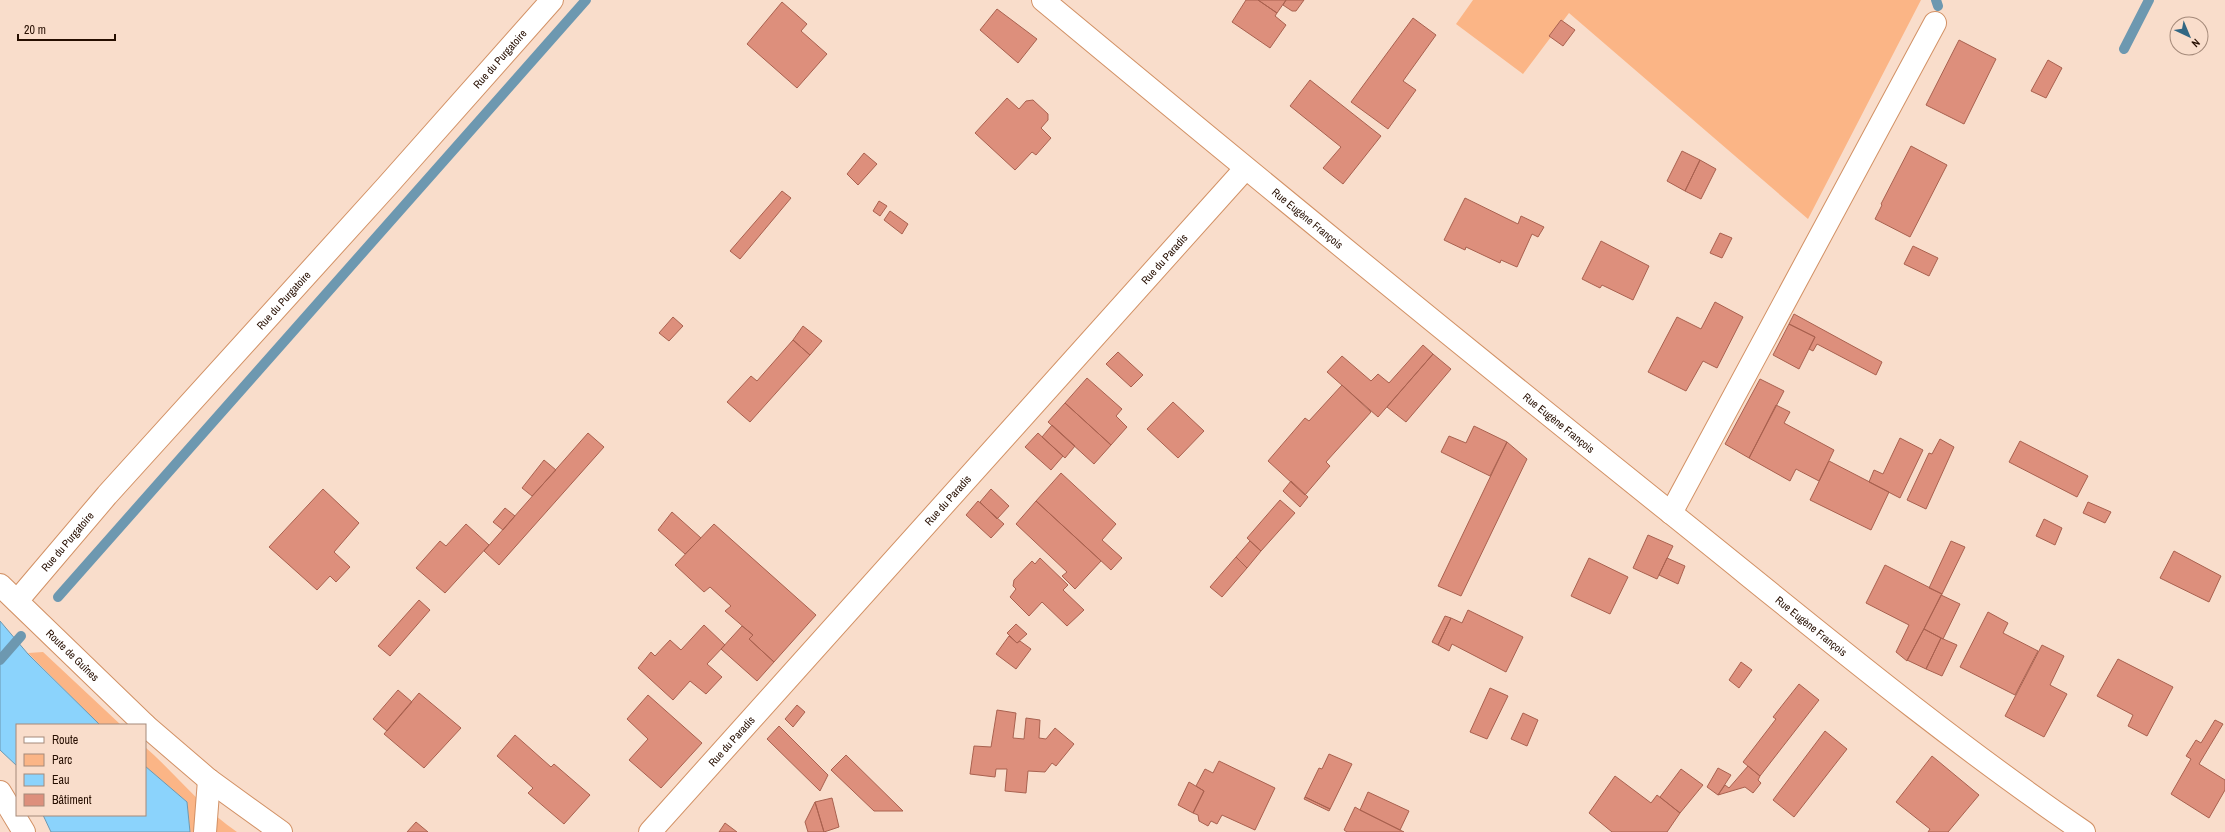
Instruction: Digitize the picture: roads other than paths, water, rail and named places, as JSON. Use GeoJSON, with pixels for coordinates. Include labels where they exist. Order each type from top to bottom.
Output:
{"type":"FeatureCollection","features":[{"type":"Feature","properties":{"kind":"street","name":"Rue du Purgatoire"},"geometry":{"type":"LineString","coordinates":[[17,601],[107,495],[387,186],[552,0]]}},
{"type":"Feature","properties":{"kind":"street","name":"Rue Eugène François"},"geometry":{"type":"LineString","coordinates":[[1043,0],[1245,169],[1671,513],[1980,758],[2084,832]]}},
{"type":"Feature","properties":{"kind":"street"},"geometry":{"type":"LineString","coordinates":[[1671,513],[1936,23]]}},
{"type":"Feature","properties":{"kind":"street","name":"Rue du Paradis"},"geometry":{"type":"LineString","coordinates":[[650,832],[1245,169]]}},
{"type":"Feature","properties":{"kind":"street","name":"Route de Guînes"},"geometry":{"type":"LineString","coordinates":[[0,585],[144,724]]}},
{"type":"Feature","properties":{"kind":"street","name":"Route de Guînes"},"geometry":{"type":"LineString","coordinates":[[146,726],[209,780],[281,832]]}},
{"type":"Feature","properties":{"kind":"street"},"geometry":{"type":"LineString","coordinates":[[205,832],[209,780]]}},
{"type":"Feature","properties":{"kind":"street"},"geometry":{"type":"LineString","coordinates":[[0,792],[24,832]]}},
{"type":"Feature","properties":{"kind":"water"},"geometry":{"type":"Polygon","coordinates":[[[0,621],[28,654],[99,724],[16,724],[16,765],[0,750],[0,621]]]}},
{"type":"Feature","properties":{"kind":"water"},"geometry":{"type":"Polygon","coordinates":[[[146,767],[187,802],[190,832],[51,832],[43,816],[146,816],[146,767]]]}},
{"type":"Feature","properties":{"kind":"waterway"},"geometry":{"type":"LineString","coordinates":[[58,597],[586,0]]}},
{"type":"Feature","properties":{"kind":"waterway"},"geometry":{"type":"LineString","coordinates":[[1936,0],[1938,6]]}},
{"type":"Feature","properties":{"kind":"waterway"},"geometry":{"type":"LineString","coordinates":[[2124,49],[2149,0]]}},
{"type":"Feature","properties":{"kind":"waterway"},"geometry":{"type":"LineString","coordinates":[[0,660],[21,636]]}}]}
